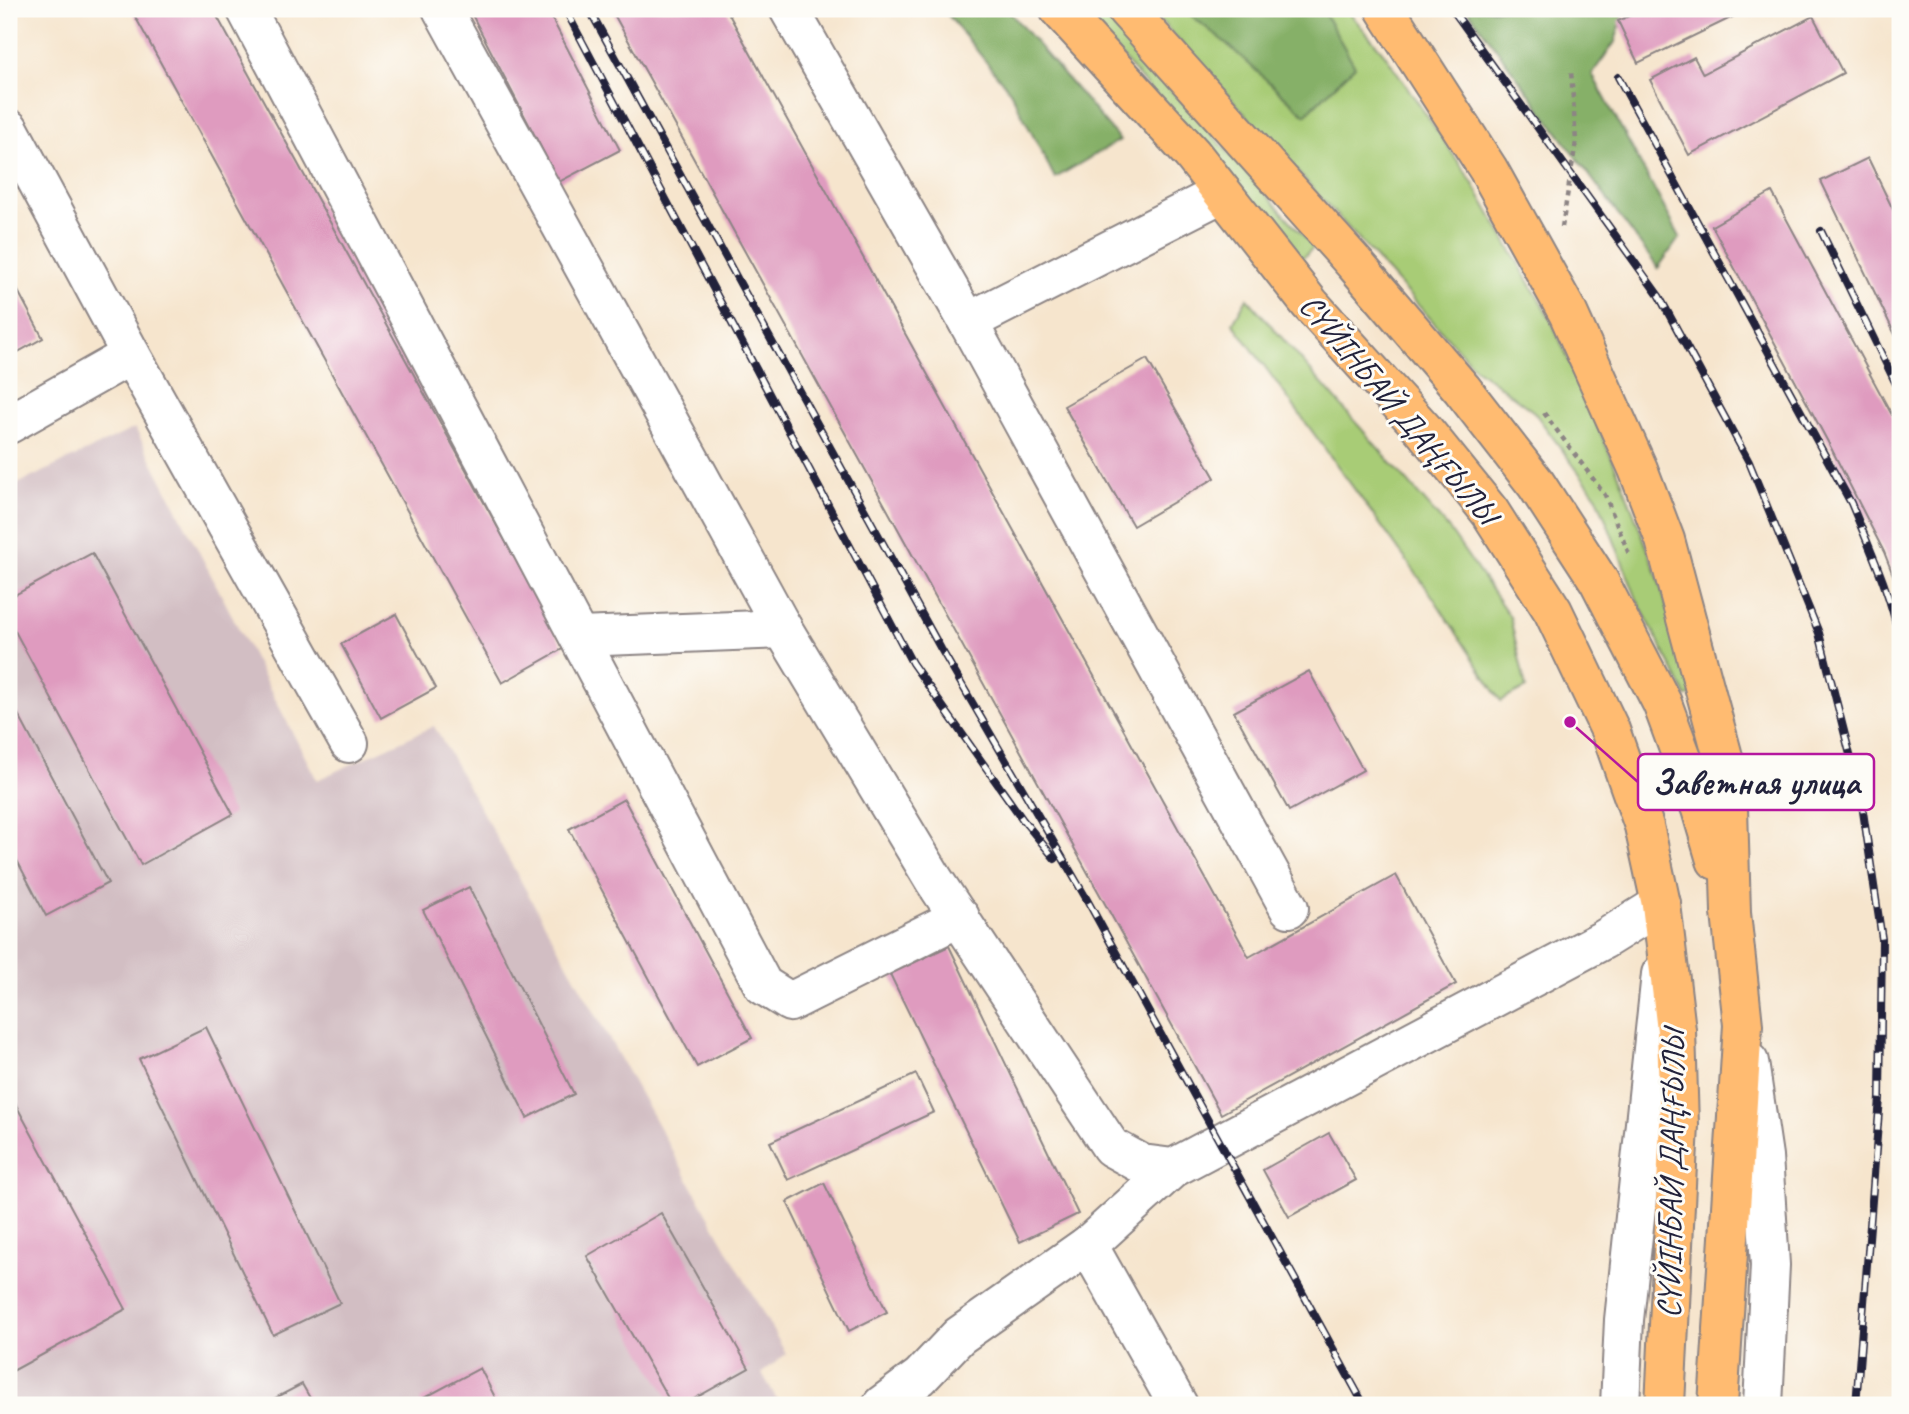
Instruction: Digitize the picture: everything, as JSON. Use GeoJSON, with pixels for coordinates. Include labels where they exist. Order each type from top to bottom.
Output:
{"type":"FeatureCollection","features":[{"type":"Feature","properties":{"kind":"main road","name":"СҮЙІНБАЙ ДАҢҒЫЛЫ"},"geometry":{"type":"LineString","coordinates":[[1059,9],[1192,154],[1310,304],[1423,429],[1490,512],[1553,611],[1610,730],[1644,826],[1663,922],[1676,1030],[1679,1125],[1665,1405]]}},
{"type":"Feature","properties":{"kind":"main road","name":"СҮЙІНБАЙ ДАҢҒЫЛЫ"},"geometry":{"type":"LineString","coordinates":[[1126,9],[1355,264],[1462,389],[1536,484],[1599,581],[1662,703],[1701,809],[1731,913]]}},
{"type":"Feature","properties":{"kind":"main road","name":"СҮЙІНБАЙ ДАҢҒЫЛЫ"},"geometry":{"type":"LineString","coordinates":[[1388,14],[1488,169],[1569,313],[1638,470],[1665,540],[1727,772],[1731,913],[1743,1025],[1718,1405]]}},
{"type":"Feature","properties":{"kind":"main road"},"geometry":{"type":"LineString","coordinates":[[1310,304],[1317,278],[1330,267],[1355,264]]}},
{"type":"Feature","properties":{"kind":"street"},"geometry":{"type":"LineString","coordinates":[[246,9],[763,985],[790,1002],[960,917]]}},
{"type":"Feature","properties":{"kind":"street"},"geometry":{"type":"LineString","coordinates":[[442,9],[783,629],[934,880],[1111,1147],[1142,1164],[1173,1168]]}},
{"type":"Feature","properties":{"kind":"street"},"geometry":{"type":"LineString","coordinates":[[789,9],[968,322],[1289,908]]}},
{"type":"Feature","properties":{"kind":"street"},"geometry":{"type":"LineString","coordinates":[[9,129],[131,355],[349,743]]}},
{"type":"Feature","properties":{"kind":"street"},"geometry":{"type":"LineString","coordinates":[[968,322],[1222,192]]}},
{"type":"Feature","properties":{"kind":"street"},"geometry":{"type":"LineString","coordinates":[[9,424],[131,355]]}},
{"type":"Feature","properties":{"kind":"street"},"geometry":{"type":"LineString","coordinates":[[579,637],[783,629]]}},
{"type":"Feature","properties":{"kind":"street"},"geometry":{"type":"LineString","coordinates":[[882,1405],[920,1377],[959,1336],[1088,1245],[1173,1168],[1603,940],[1663,922],[1624,1320],[1620,1405]]}},
{"type":"Feature","properties":{"kind":"street"},"geometry":{"type":"LineString","coordinates":[[1743,1025],[1763,1156],[1770,1265],[1763,1405]]}},
{"type":"Feature","properties":{"kind":"street"},"geometry":{"type":"LineString","coordinates":[[1088,1245],[1178,1405]]}},
{"type":"Feature","properties":{"kind":"path"},"geometry":{"type":"LineString","coordinates":[[1562,232],[1576,142],[1571,70]]}},
{"type":"Feature","properties":{"kind":"path"},"geometry":{"type":"LineString","coordinates":[[1544,413],[1605,495],[1632,561]]}},
{"type":"Feature","properties":{"kind":"shaded area"},"geometry":{"type":"Polygon","coordinates":[[[135,428],[317,780],[434,726],[786,1354],[762,1373],[780,1405],[9,1405],[9,488],[135,428]]]}},
{"type":"Feature","properties":{"kind":"green space"},"geometry":{"type":"Polygon","coordinates":[[[943,9],[1007,9],[1120,140],[1055,178],[1010,91],[943,9]]]}},
{"type":"Feature","properties":{"kind":"green space"},"geometry":{"type":"Polygon","coordinates":[[[1081,9],[1098,9],[1314,247],[1298,262],[1081,9]]]}},
{"type":"Feature","properties":{"kind":"green space"},"geometry":{"type":"Polygon","coordinates":[[[1150,9],[1346,9],[1384,53],[1472,182],[1552,322],[1622,482],[1657,574],[1693,695],[1687,697],[1638,602],[1597,497],[1534,412],[1475,368],[1150,9]]]}},
{"type":"Feature","properties":{"kind":"green space"},"geometry":{"type":"Polygon","coordinates":[[[1183,9],[1322,9],[1355,66],[1305,115],[1227,44],[1183,9]]]}},
{"type":"Feature","properties":{"kind":"green space"},"geometry":{"type":"Polygon","coordinates":[[[1467,9],[1627,9],[1624,11],[1615,42],[1592,74],[1680,237],[1658,268],[1467,9]]]}},
{"type":"Feature","properties":{"kind":"green space"},"geometry":{"type":"Polygon","coordinates":[[[1247,298],[1449,529],[1510,617],[1526,688],[1501,701],[1431,594],[1233,323],[1247,298]]]}},
{"type":"Feature","properties":{"kind":"building"},"geometry":{"type":"Polygon","coordinates":[[[131,9],[213,9],[564,648],[502,683],[131,9]]]}},
{"type":"Feature","properties":{"kind":"building"},"geometry":{"type":"Polygon","coordinates":[[[469,9],[547,9],[620,150],[559,182],[469,9]]]}},
{"type":"Feature","properties":{"kind":"building"},"geometry":{"type":"Polygon","coordinates":[[[611,9],[726,9],[1249,957],[1396,875],[1456,984],[1221,1114],[611,9]]]}},
{"type":"Feature","properties":{"kind":"building"},"geometry":{"type":"Polygon","coordinates":[[[1644,9],[1749,9],[1638,63],[1618,21],[1644,9]]]}},
{"type":"Feature","properties":{"kind":"building"},"geometry":{"type":"Polygon","coordinates":[[[1813,16],[1843,73],[1689,155],[1650,80],[1694,57],[1703,74],[1813,16]]]}},
{"type":"Feature","properties":{"kind":"building"},"geometry":{"type":"Polygon","coordinates":[[[1868,158],[1900,224],[1900,345],[1821,181],[1868,158]]]}},
{"type":"Feature","properties":{"kind":"building"},"geometry":{"type":"Polygon","coordinates":[[[1772,192],[1900,430],[1900,593],[1884,552],[1829,444],[1712,226],[1772,192]]]}},
{"type":"Feature","properties":{"kind":"building"},"geometry":{"type":"Polygon","coordinates":[[[9,274],[43,338],[9,357],[9,274]]]}},
{"type":"Feature","properties":{"kind":"building"},"geometry":{"type":"Polygon","coordinates":[[[1147,359],[1215,478],[1133,526],[1064,406],[1147,359]]]}},
{"type":"Feature","properties":{"kind":"building"},"geometry":{"type":"Polygon","coordinates":[[[92,553],[233,814],[141,865],[9,620],[9,598],[92,553]]]}},
{"type":"Feature","properties":{"kind":"building"},"geometry":{"type":"Polygon","coordinates":[[[396,614],[436,688],[381,718],[341,644],[396,614]]]}},
{"type":"Feature","properties":{"kind":"building"},"geometry":{"type":"Polygon","coordinates":[[[1309,671],[1363,770],[1289,811],[1234,712],[1309,671]]]}},
{"type":"Feature","properties":{"kind":"building"},"geometry":{"type":"Polygon","coordinates":[[[9,697],[108,883],[46,916],[9,845],[9,697]]]}},
{"type":"Feature","properties":{"kind":"building"},"geometry":{"type":"Polygon","coordinates":[[[624,799],[752,1038],[697,1067],[569,829],[624,799]]]}},
{"type":"Feature","properties":{"kind":"building"},"geometry":{"type":"Polygon","coordinates":[[[469,887],[574,1094],[527,1118],[423,910],[469,887]]]}},
{"type":"Feature","properties":{"kind":"building"},"geometry":{"type":"Polygon","coordinates":[[[949,946],[1078,1214],[1020,1242],[890,974],[949,946]]]}},
{"type":"Feature","properties":{"kind":"building"},"geometry":{"type":"Polygon","coordinates":[[[206,1027],[340,1303],[273,1335],[139,1059],[206,1027]]]}},
{"type":"Feature","properties":{"kind":"building"},"geometry":{"type":"Polygon","coordinates":[[[916,1074],[934,1112],[788,1180],[770,1142],[916,1074]]]}},
{"type":"Feature","properties":{"kind":"building"},"geometry":{"type":"Polygon","coordinates":[[[9,1092],[126,1309],[9,1373],[9,1092]]]}},
{"type":"Feature","properties":{"kind":"building"},"geometry":{"type":"Polygon","coordinates":[[[1329,1133],[1356,1180],[1289,1217],[1263,1170],[1329,1133]]]}},
{"type":"Feature","properties":{"kind":"building"},"geometry":{"type":"Polygon","coordinates":[[[824,1183],[887,1312],[849,1331],[787,1202],[824,1183]]]}},
{"type":"Feature","properties":{"kind":"building"},"geometry":{"type":"Polygon","coordinates":[[[661,1213],[749,1368],[683,1405],[672,1405],[587,1256],[661,1213]]]}},
{"type":"Feature","properties":{"kind":"building"},"geometry":{"type":"Polygon","coordinates":[[[480,1368],[499,1405],[422,1405],[420,1400],[480,1368]]]}},
{"type":"Feature","properties":{"kind":"building"},"geometry":{"type":"Polygon","coordinates":[[[302,1384],[314,1405],[262,1405],[302,1384]]]}},
{"type":"Feature","properties":{"kind":"railway"},"geometry":{"type":"LineString","coordinates":[[565,9],[912,663],[1023,820],[1055,859]]}},
{"type":"Feature","properties":{"kind":"railway"},"geometry":{"type":"LineString","coordinates":[[589,9],[941,649],[1086,898],[1364,1405]]}},
{"type":"Feature","properties":{"kind":"railway"},"geometry":{"type":"LineString","coordinates":[[1452,9],[1659,296],[1749,462],[1819,633],[1861,798],[1882,939],[1880,1098],[1856,1405]]}},
{"type":"Feature","properties":{"kind":"railway"},"geometry":{"type":"LineString","coordinates":[[1618,77],[1851,503],[1886,589],[1900,642]]}},
{"type":"Feature","properties":{"kind":"railway"},"geometry":{"type":"LineString","coordinates":[[1821,231],[1900,392]]}},
{"type":"Feature","properties":{"kind":"place","name":"Заветная улица"},"geometry":{"type":"Point","coordinates":[1570,722]}}]}
